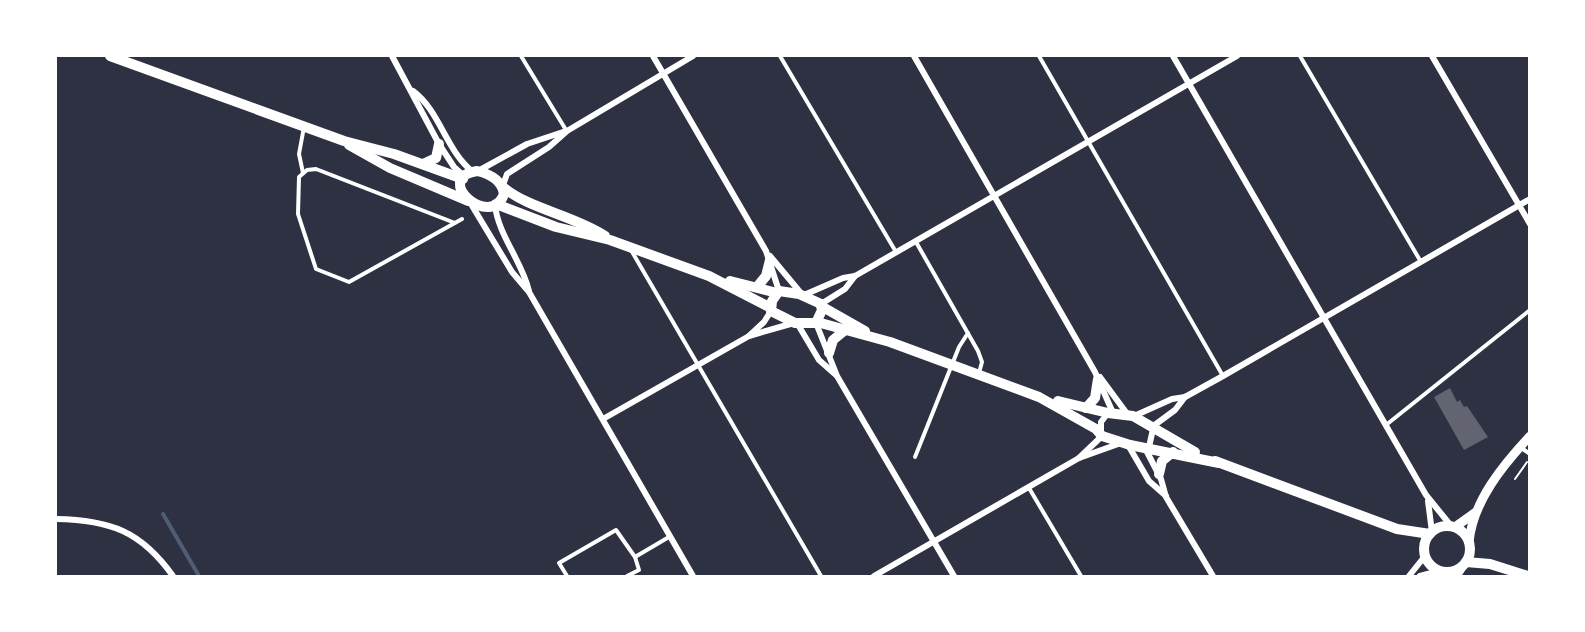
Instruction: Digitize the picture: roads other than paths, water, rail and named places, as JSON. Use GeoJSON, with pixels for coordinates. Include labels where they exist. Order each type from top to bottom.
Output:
{"type":"FeatureCollection","features":[{"type":"Feature","properties":{"kind":"main road"},"geometry":{"type":"LineString","coordinates":[[110,56],[344,141],[378,149],[423,164],[494,177],[503,187],[523,200],[578,221],[610,240]]}},
{"type":"Feature","properties":{"kind":"main road"},"geometry":{"type":"LineString","coordinates":[[344,141],[377,162],[478,205],[495,204],[556,227],[629,246],[710,276],[778,292],[803,295],[890,342]]}},
{"type":"Feature","properties":{"kind":"main road"},"geometry":{"type":"LineString","coordinates":[[423,164],[436,158],[439,144]]}},
{"type":"Feature","properties":{"kind":"main road"},"geometry":{"type":"LineString","coordinates":[[469,174],[461,192],[469,201]]}},
{"type":"Feature","properties":{"kind":"main road"},"geometry":{"type":"LineString","coordinates":[[495,204],[503,198],[503,187]]}},
{"type":"Feature","properties":{"kind":"main road"},"geometry":{"type":"LineString","coordinates":[[757,287],[766,276],[768,256]]}},
{"type":"Feature","properties":{"kind":"main road"},"geometry":{"type":"LineString","coordinates":[[710,276],[796,323],[816,322],[890,342],[1039,397],[1131,416],[1219,463]]}},
{"type":"Feature","properties":{"kind":"main road"},"geometry":{"type":"LineString","coordinates":[[771,309],[778,292]]}},
{"type":"Feature","properties":{"kind":"main road"},"geometry":{"type":"LineString","coordinates":[[816,322],[821,305]]}},
{"type":"Feature","properties":{"kind":"main road"},"geometry":{"type":"LineString","coordinates":[[830,353],[832,340],[844,331]]}},
{"type":"Feature","properties":{"kind":"main road"},"geometry":{"type":"LineString","coordinates":[[1086,408],[1095,398],[1096,376]]}},
{"type":"Feature","properties":{"kind":"main road"},"geometry":{"type":"LineString","coordinates":[[1039,397],[1101,434],[1124,443],[1219,463],[1397,528],[1431,533]]}},
{"type":"Feature","properties":{"kind":"main road"},"geometry":{"type":"LineString","coordinates":[[1159,474],[1162,461],[1173,452]]}},
{"type":"Feature","properties":{"kind":"main road"},"geometry":{"type":"LineString","coordinates":[[1425,554],[1425,544],[1431,533],[1440,527],[1454,527],[1463,532],[1470,545],[1498,566]]}},
{"type":"Feature","properties":{"kind":"main road"},"geometry":{"type":"LineString","coordinates":[[1397,528],[1413,538],[1430,564],[1442,573],[1451,572],[1464,564],[1498,566],[1528,576]]}},
{"type":"Feature","properties":{"kind":"main road"},"geometry":{"type":"LineString","coordinates":[[1464,564],[1470,545]]}},
{"type":"Feature","properties":{"kind":"street"},"geometry":{"type":"LineString","coordinates":[[392,56],[453,167],[469,174]]}},
{"type":"Feature","properties":{"kind":"street"},"geometry":{"type":"LineString","coordinates":[[653,56],[768,256],[803,295],[838,280],[855,276],[1237,56]]}},
{"type":"Feature","properties":{"kind":"street"},"geometry":{"type":"LineString","coordinates":[[503,187],[507,174],[549,147],[567,131],[693,56]]}},
{"type":"Feature","properties":{"kind":"street"},"geometry":{"type":"LineString","coordinates":[[914,56],[1096,376],[1111,413],[1101,422],[1101,434],[1079,458]]}},
{"type":"Feature","properties":{"kind":"street"},"geometry":{"type":"LineString","coordinates":[[1173,56],[1426,495],[1454,527],[1478,510]]}},
{"type":"Feature","properties":{"kind":"street"},"geometry":{"type":"LineString","coordinates":[[1432,56],[1530,224]]}},
{"type":"Feature","properties":{"kind":"street"},"geometry":{"type":"LineString","coordinates":[[412,90],[428,105],[465,163],[469,174]]}},
{"type":"Feature","properties":{"kind":"street"},"geometry":{"type":"LineString","coordinates":[[469,174],[527,144],[567,131]]}},
{"type":"Feature","properties":{"kind":"street"},"geometry":{"type":"LineString","coordinates":[[1096,376],[1131,416],[1172,399],[1185,397],[1530,199]]}},
{"type":"Feature","properties":{"kind":"street"},"geometry":{"type":"LineString","coordinates":[[469,201],[512,272],[529,292],[693,576]]}},
{"type":"Feature","properties":{"kind":"street"},"geometry":{"type":"LineString","coordinates":[[495,204],[499,223],[519,261],[529,292]]}},
{"type":"Feature","properties":{"kind":"street"},"geometry":{"type":"LineString","coordinates":[[768,256],[778,292]]}},
{"type":"Feature","properties":{"kind":"street"},"geometry":{"type":"LineString","coordinates":[[821,305],[845,289],[855,276]]}},
{"type":"Feature","properties":{"kind":"street"},"geometry":{"type":"LineString","coordinates":[[603,419],[749,336],[764,322],[771,309]]}},
{"type":"Feature","properties":{"kind":"street"},"geometry":{"type":"LineString","coordinates":[[816,322],[830,353],[837,376],[954,576]]}},
{"type":"Feature","properties":{"kind":"street"},"geometry":{"type":"LineString","coordinates":[[749,336],[796,323],[819,360],[837,376]]}},
{"type":"Feature","properties":{"kind":"street"},"geometry":{"type":"LineString","coordinates":[[1185,397],[1175,410],[1153,428],[1147,447],[1166,497],[1213,576]]}},
{"type":"Feature","properties":{"kind":"street"},"geometry":{"type":"LineString","coordinates":[[1470,545],[1478,510],[1495,479],[1530,436]]}},
{"type":"Feature","properties":{"kind":"street"},"geometry":{"type":"LineString","coordinates":[[874,576],[1079,458],[1124,443],[1149,481],[1166,497]]}},
{"type":"Feature","properties":{"kind":"street"},"geometry":{"type":"LineString","coordinates":[[1426,495],[1431,533]]}},
{"type":"Feature","properties":{"kind":"street"},"geometry":{"type":"LineString","coordinates":[[56,519],[99,522],[119,528],[142,542],[173,576]]}},
{"type":"Feature","properties":{"kind":"street"},"geometry":{"type":"LineString","coordinates":[[1409,576],[1425,554]]}},
{"type":"Feature","properties":{"kind":"street"},"geometry":{"type":"LineString","coordinates":[[1456,576],[1464,564]]}},
{"type":"Feature","properties":{"kind":"street"},"geometry":{"type":"LineString","coordinates":[[1420,576],[1442,573]]}},
{"type":"Feature","properties":{"kind":"lane"},"geometry":{"type":"LineString","coordinates":[[521,56],[567,131]]}},
{"type":"Feature","properties":{"kind":"lane"},"geometry":{"type":"LineString","coordinates":[[780,56],[896,252]]}},
{"type":"Feature","properties":{"kind":"lane"},"geometry":{"type":"LineString","coordinates":[[1039,56],[1223,376]]}},
{"type":"Feature","properties":{"kind":"lane"},"geometry":{"type":"LineString","coordinates":[[1300,56],[1421,262]]}},
{"type":"Feature","properties":{"kind":"lane"},"geometry":{"type":"LineString","coordinates":[[303,173],[299,153],[304,127]]}},
{"type":"Feature","properties":{"kind":"lane"},"geometry":{"type":"LineString","coordinates":[[454,223],[316,170],[307,170],[299,177],[298,214],[316,269],[349,282],[462,219]]}},
{"type":"Feature","properties":{"kind":"lane"},"geometry":{"type":"LineString","coordinates":[[915,241],[968,333],[982,362],[978,374]]}},
{"type":"Feature","properties":{"kind":"lane"},"geometry":{"type":"LineString","coordinates":[[629,246],[821,576]]}},
{"type":"Feature","properties":{"kind":"lane"},"geometry":{"type":"LineString","coordinates":[[1386,425],[1530,310]]}},
{"type":"Feature","properties":{"kind":"lane"},"geometry":{"type":"LineString","coordinates":[[915,457],[952,364],[968,333]]}},
{"type":"Feature","properties":{"kind":"lane"},"geometry":{"type":"LineString","coordinates":[[1520,446],[1530,454]]}},
{"type":"Feature","properties":{"kind":"lane"},"geometry":{"type":"LineString","coordinates":[[1029,488],[1081,576]]}},
{"type":"Feature","properties":{"kind":"lane"},"geometry":{"type":"LineString","coordinates":[[567,576],[559,563],[616,530],[634,557],[639,570],[627,576]]}},
{"type":"Feature","properties":{"kind":"lane"},"geometry":{"type":"LineString","coordinates":[[634,557],[669,537]]}},
{"type":"Feature","properties":{"kind":"waterway"},"geometry":{"type":"LineString","coordinates":[[163,514],[199,576]]}}]}
